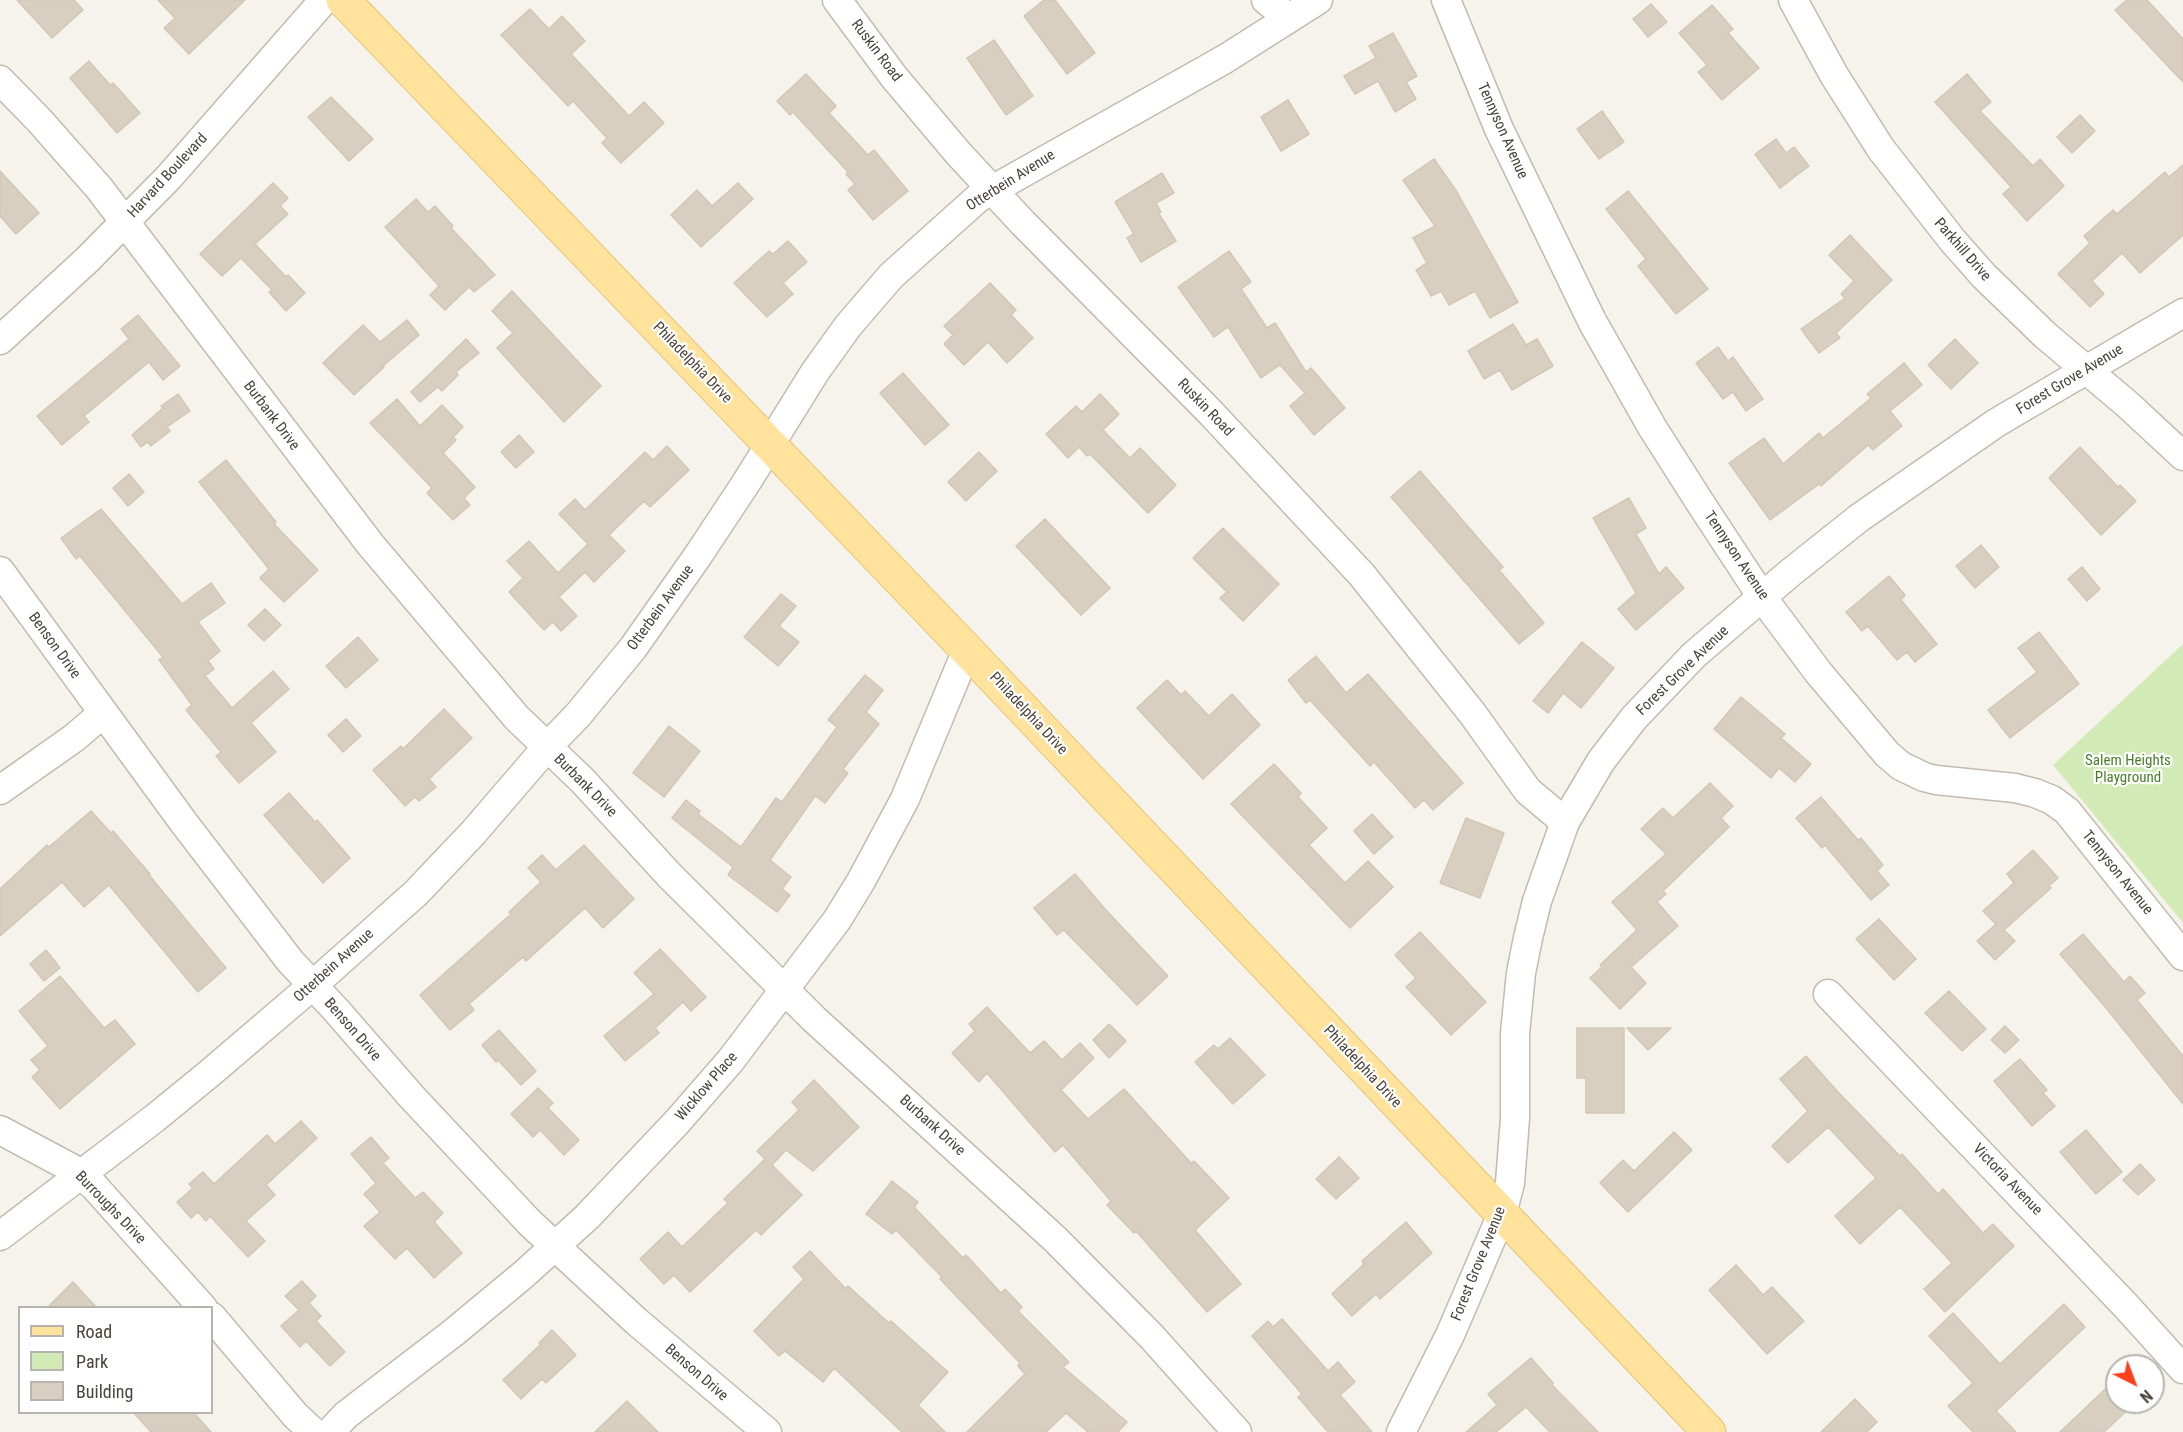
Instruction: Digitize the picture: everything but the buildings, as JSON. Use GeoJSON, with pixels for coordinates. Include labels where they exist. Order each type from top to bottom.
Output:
{"type":"FeatureCollection","features":[{"type":"Feature","properties":{"kind":"main road","name":"Philadelphia Drive"},"geometry":{"type":"LineString","coordinates":[[343,0],[967,650],[1709,1432]]}},
{"type":"Feature","properties":{"kind":"street","name":"Harvard Boulevard"},"geometry":{"type":"LineString","coordinates":[[0,340],[87,260],[176,169],[324,0]]}},
{"type":"Feature","properties":{"kind":"street","name":"Ruskin Road"},"geometry":{"type":"LineString","coordinates":[[837,0],[894,76],[958,153],[1211,413],[1362,575],[1472,713],[1528,791],[1565,822]]}},
{"type":"Feature","properties":{"kind":"street"},"geometry":{"type":"LineString","coordinates":[[1266,0],[1289,18]]}},
{"type":"Feature","properties":{"kind":"street","name":"Otterbein Avenue"},"geometry":{"type":"LineString","coordinates":[[0,1236],[210,1073],[313,985],[416,893],[488,817],[547,747],[578,715],[633,648],[697,557],[814,372],[848,326],[891,276],[978,198],[1225,59],[1318,0]]}},
{"type":"Feature","properties":{"kind":"street","name":"Tennyson Avenue"},"geometry":{"type":"LineString","coordinates":[[1446,0],[1499,129],[1592,321],[1652,426],[1762,597],[1818,672],[1887,754],[1901,766],[1936,780],[2015,788],[2035,793],[2052,800],[2067,811],[2183,956]]}},
{"type":"Feature","properties":{"kind":"street","name":"Parkhill Drive"},"geometry":{"type":"LineString","coordinates":[[1793,0],[1834,75],[1881,149],[1953,241],[1984,276],[2045,335],[2127,404],[2183,456]]}},
{"type":"Feature","properties":{"kind":"street","name":"Burbank Drive"},"geometry":{"type":"LineString","coordinates":[[0,80],[54,136],[99,188],[370,544],[517,718],[582,780],[670,876],[784,990],[1055,1239],[1152,1337],[1237,1432]]}},
{"type":"Feature","properties":{"kind":"street","name":"Forest Grove Avenue"},"geometry":{"type":"LineString","coordinates":[[1401,1432],[1450,1335],[1502,1214],[1510,1183],[1515,1118],[1515,1033],[1521,973],[1537,901],[1565,822],[1601,761],[1634,718],[1688,662],[1762,597],[1859,518],[1996,423],[2183,313]]}},
{"type":"Feature","properties":{"kind":"street","name":"Benson Drive"},"geometry":{"type":"LineString","coordinates":[[0,572],[102,714],[290,961],[411,1096],[530,1223],[652,1335],[766,1432]]}},
{"type":"Feature","properties":{"kind":"street","name":"Wicklow Place"},"geometry":{"type":"LineString","coordinates":[[330,1432],[346,1415],[453,1333],[587,1217],[677,1122],[731,1060],[837,920],[884,841],[934,734],[967,650]]}},
{"type":"Feature","properties":{"kind":"street"},"geometry":{"type":"LineString","coordinates":[[0,790],[74,738],[102,714]]}},
{"type":"Feature","properties":{"kind":"street","name":"Victoria Avenue"},"geometry":{"type":"LineString","coordinates":[[1828,994],[2126,1306],[2183,1369]]}},
{"type":"Feature","properties":{"kind":"street","name":"Burroughs Drive"},"geometry":{"type":"LineString","coordinates":[[0,1130],[75,1170],[94,1186],[201,1306]]}},
{"type":"Feature","properties":{"kind":"street"},"geometry":{"type":"LineString","coordinates":[[213,1318],[295,1415],[313,1432]]}},
{"type":"Feature","properties":{"kind":"green space","name":"Salem Heights Playground"},"geometry":{"type":"Polygon","coordinates":[[[2183,644],[2183,923],[2053,765],[2183,644]]]}}]}
